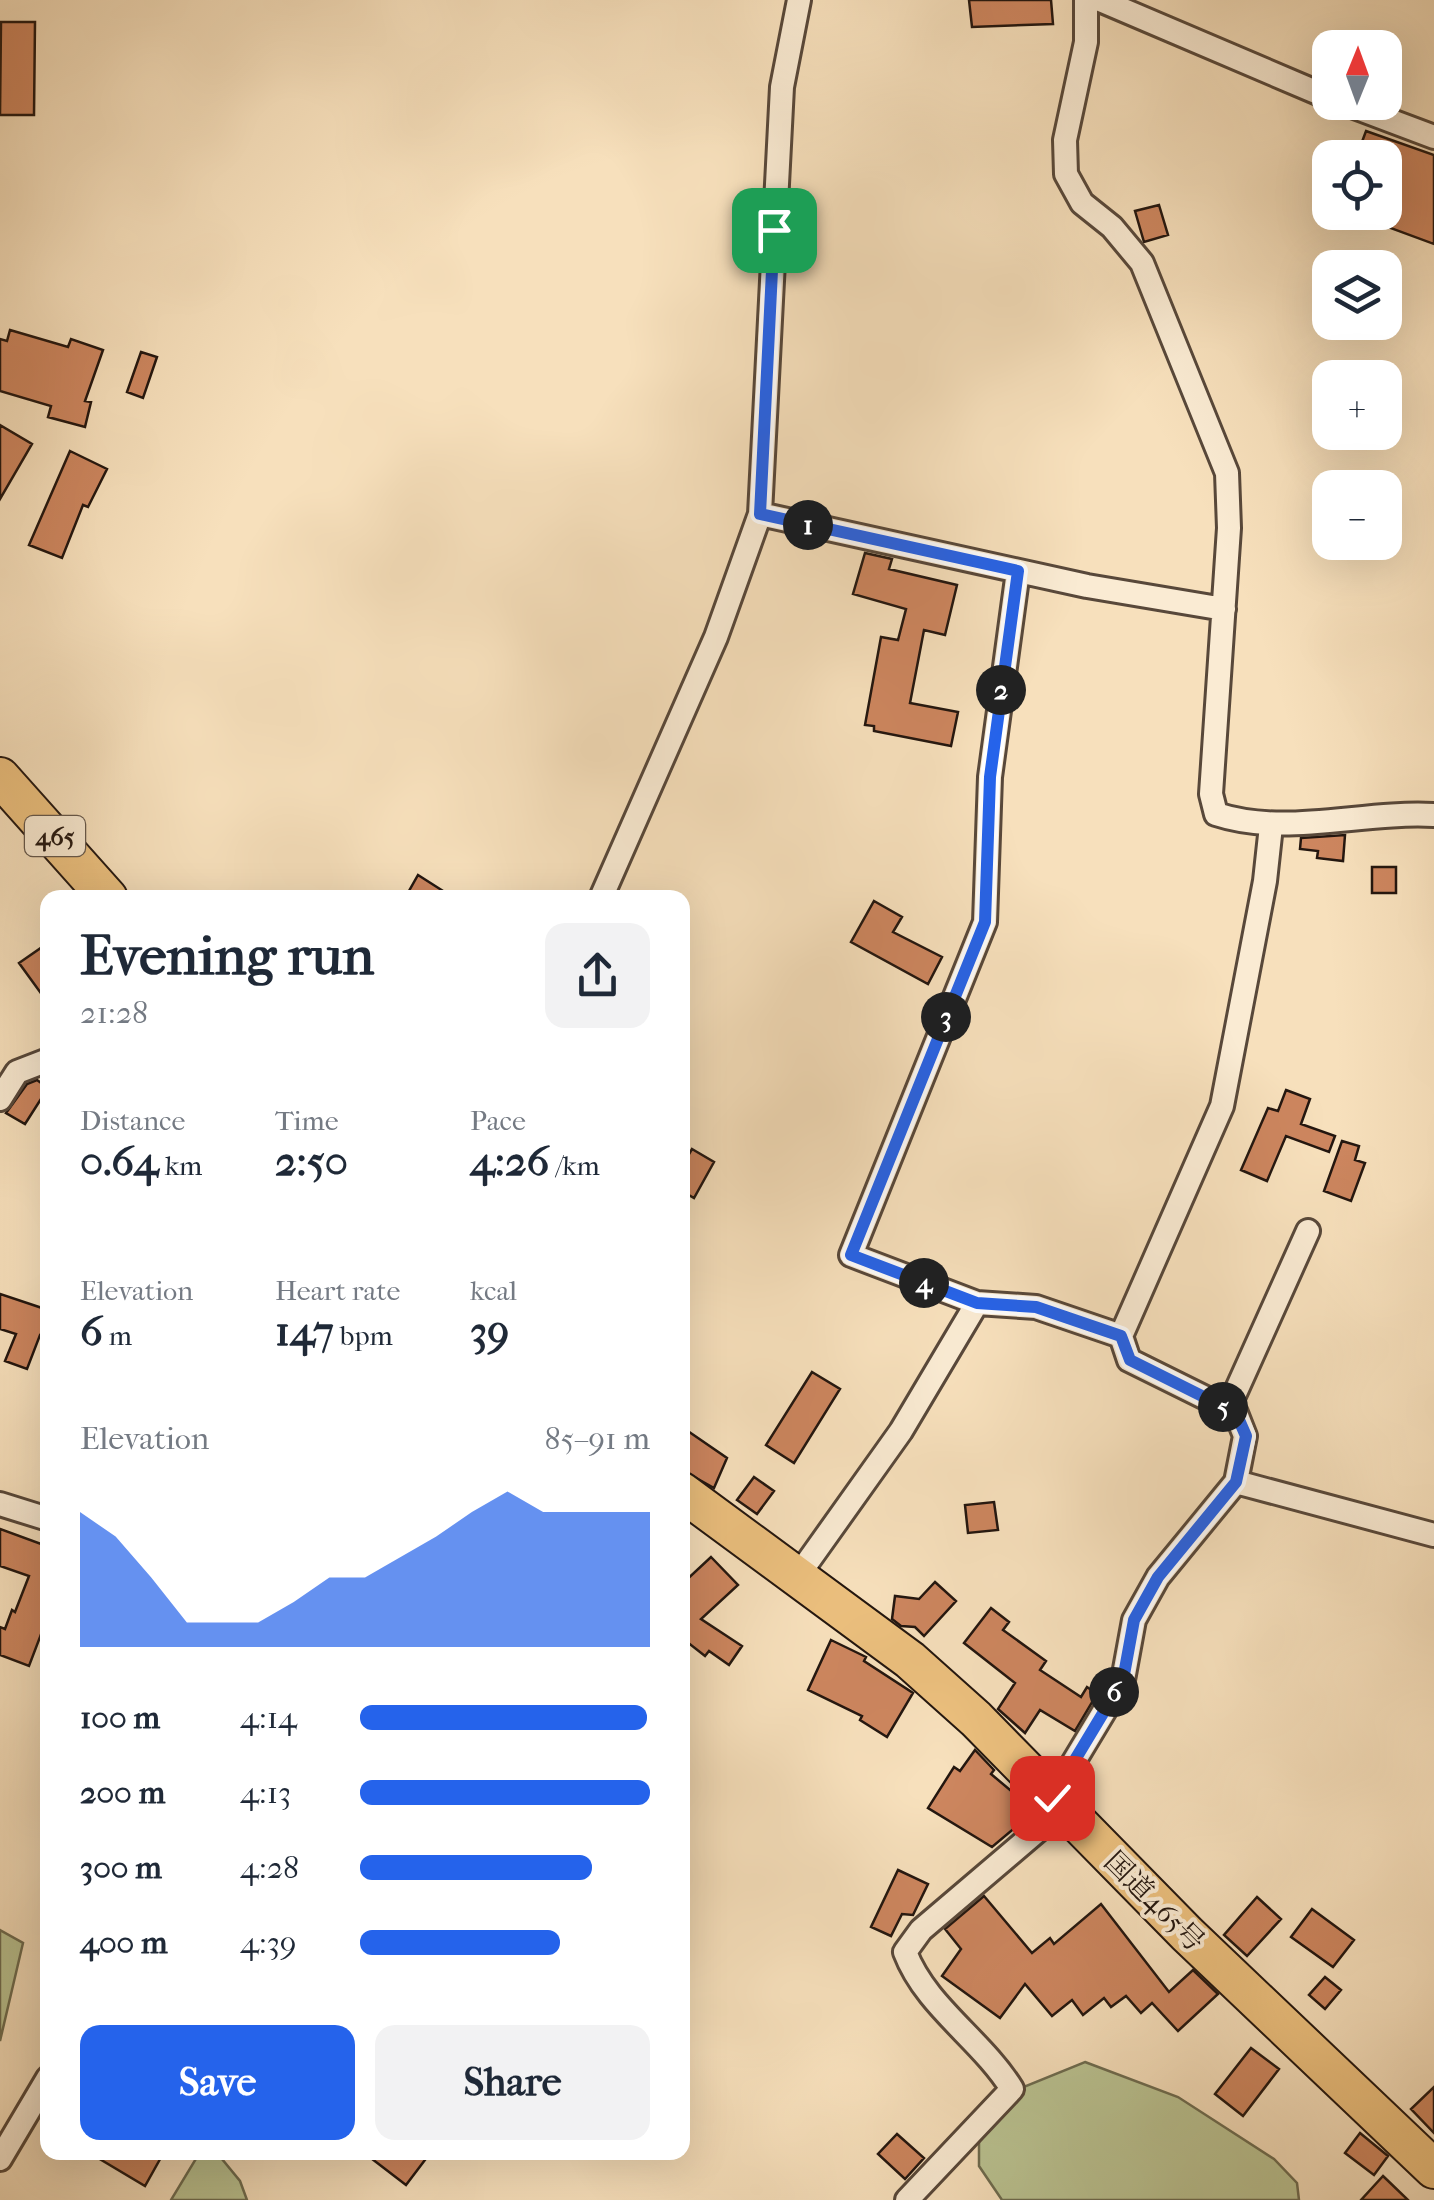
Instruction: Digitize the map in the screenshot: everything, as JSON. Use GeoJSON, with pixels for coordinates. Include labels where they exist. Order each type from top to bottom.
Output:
{"type":"FeatureCollection","features":[{"type":"Feature","properties":{"kind":"highway","name":"465"},"geometry":{"type":"LineString","coordinates":[[0,777],[101,890]]}},
{"type":"Feature","properties":{"kind":"highway","name":"国道465号"},"geometry":{"type":"LineString","coordinates":[[690,1498],[910,1660],[976,1718],[1187,1934],[1434,2169]]}},
{"type":"Feature","properties":{"kind":"street"},"geometry":{"type":"LineString","coordinates":[[605,890],[716,637],[760,514],[782,87],[799,0]]}},
{"type":"Feature","properties":{"kind":"street"},"geometry":{"type":"LineString","coordinates":[[1086,0],[1086,42],[1065,140],[1066,174],[1082,203],[1112,227],[1142,264],[1226,473],[1229,528],[1211,794],[1216,814],[1271,826],[1394,812],[1434,814]]}},
{"type":"Feature","properties":{"kind":"street"},"geometry":{"type":"LineString","coordinates":[[1100,0],[1312,90]]}},
{"type":"Feature","properties":{"kind":"street"},"geometry":{"type":"LineString","coordinates":[[1390,120],[1434,136]]}},
{"type":"Feature","properties":{"kind":"street"},"geometry":{"type":"LineString","coordinates":[[760,514],[1018,571],[1224,608]]}},
{"type":"Feature","properties":{"kind":"street"},"geometry":{"type":"LineString","coordinates":[[1018,571],[990,777],[985,922],[851,1255],[977,1303],[1036,1307],[1121,1336]]}},
{"type":"Feature","properties":{"kind":"street"},"geometry":{"type":"LineString","coordinates":[[906,2200],[1012,2088],[992,2058],[916,1981],[905,1952],[921,1930],[1057,1803],[1123,1680],[1134,1620],[1158,1577],[1236,1482],[1246,1436],[1236,1413],[1130,1360],[1121,1336],[1222,1106],[1266,881],[1271,826]]}},
{"type":"Feature","properties":{"kind":"street"},"geometry":{"type":"LineString","coordinates":[[0,1099],[17,1072],[40,1063]]}},
{"type":"Feature","properties":{"kind":"street"},"geometry":{"type":"LineString","coordinates":[[1228,1409],[1308,1231]]}},
{"type":"Feature","properties":{"kind":"street"},"geometry":{"type":"LineString","coordinates":[[797,1577],[901,1431],[977,1303]]}},
{"type":"Feature","properties":{"kind":"street"},"geometry":{"type":"LineString","coordinates":[[1236,1482],[1434,1535]]}},
{"type":"Feature","properties":{"kind":"street"},"geometry":{"type":"LineString","coordinates":[[0,1504],[40,1516]]}},
{"type":"Feature","properties":{"kind":"street"},"geometry":{"type":"LineString","coordinates":[[0,2159],[40,2092]]}},
{"type":"Feature","properties":{"kind":"green space"},"geometry":{"type":"Polygon","coordinates":[[[0,1930],[23,1943],[0,2041],[0,1930]]]}},
{"type":"Feature","properties":{"kind":"green space"},"geometry":{"type":"Polygon","coordinates":[[[1085,2062],[1178,2097],[1274,2159],[1297,2183],[1299,2200],[1002,2200],[979,2166],[979,2131],[1021,2088],[1085,2062]]]}},
{"type":"Feature","properties":{"kind":"green space"},"geometry":{"type":"Polygon","coordinates":[[[195,2160],[223,2160],[240,2181],[247,2200],[171,2200],[195,2160]]]}},
{"type":"Feature","properties":{"kind":"building"},"geometry":{"type":"Polygon","coordinates":[[[969,0],[1051,0],[1053,24],[972,27],[969,0]]]}},
{"type":"Feature","properties":{"kind":"building"},"geometry":{"type":"Polygon","coordinates":[[[1,22],[35,22],[34,115],[0,115],[1,22]]]}},
{"type":"Feature","properties":{"kind":"building"},"geometry":{"type":"Polygon","coordinates":[[[1366,131],[1392,140],[1363,140],[1366,131]]]}},
{"type":"Feature","properties":{"kind":"building"},"geometry":{"type":"Polygon","coordinates":[[[1402,144],[1434,155],[1434,244],[1396,230],[1402,230],[1402,144]]]}},
{"type":"Feature","properties":{"kind":"building"},"geometry":{"type":"Polygon","coordinates":[[[1159,205],[1168,235],[1144,242],[1135,211],[1159,205]]]}},
{"type":"Feature","properties":{"kind":"building"},"geometry":{"type":"Polygon","coordinates":[[[10,330],[68,347],[71,339],[103,350],[85,401],[91,402],[85,427],[48,417],[51,406],[0,391],[0,339],[7,341],[10,330]]]}},
{"type":"Feature","properties":{"kind":"building"},"geometry":{"type":"Polygon","coordinates":[[[141,352],[157,357],[143,398],[127,392],[141,352]]]}},
{"type":"Feature","properties":{"kind":"building"},"geometry":{"type":"Polygon","coordinates":[[[0,425],[32,444],[0,499],[0,425]]]}},
{"type":"Feature","properties":{"kind":"building"},"geometry":{"type":"Polygon","coordinates":[[[70,451],[107,469],[88,507],[83,505],[62,558],[29,545],[70,451]]]}},
{"type":"Feature","properties":{"kind":"building"},"geometry":{"type":"Polygon","coordinates":[[[865,553],[892,559],[889,569],[957,585],[945,635],[924,630],[910,703],[958,712],[951,746],[874,731],[874,726],[865,725],[881,637],[898,640],[906,609],[853,594],[865,553]]]}},
{"type":"Feature","properties":{"kind":"building"},"geometry":{"type":"Polygon","coordinates":[[[1345,835],[1343,861],[1317,858],[1318,851],[1300,849],[1301,838],[1345,835]]]}},
{"type":"Feature","properties":{"kind":"building"},"geometry":{"type":"Polygon","coordinates":[[[1372,867],[1396,867],[1396,893],[1372,893],[1372,867]]]}},
{"type":"Feature","properties":{"kind":"building"},"geometry":{"type":"Polygon","coordinates":[[[418,875],[441,890],[410,890],[418,875]]]}},
{"type":"Feature","properties":{"kind":"building"},"geometry":{"type":"Polygon","coordinates":[[[874,901],[902,917],[893,932],[942,957],[928,984],[851,942],[874,901]]]}},
{"type":"Feature","properties":{"kind":"building"},"geometry":{"type":"Polygon","coordinates":[[[40,949],[40,992],[19,963],[40,949]]]}},
{"type":"Feature","properties":{"kind":"building"},"geometry":{"type":"Polygon","coordinates":[[[40,1082],[40,1101],[25,1124],[6,1113],[27,1084],[40,1082]]]}},
{"type":"Feature","properties":{"kind":"building"},"geometry":{"type":"Polygon","coordinates":[[[1286,1090],[1310,1099],[1301,1124],[1335,1136],[1329,1152],[1286,1136],[1267,1181],[1241,1170],[1268,1108],[1278,1111],[1286,1090]]]}},
{"type":"Feature","properties":{"kind":"building"},"geometry":{"type":"Polygon","coordinates":[[[1342,1141],[1359,1146],[1355,1160],[1365,1163],[1351,1201],[1324,1191],[1342,1141]]]}},
{"type":"Feature","properties":{"kind":"building"},"geometry":{"type":"Polygon","coordinates":[[[692,1149],[714,1162],[694,1198],[690,1196],[692,1149]]]}},
{"type":"Feature","properties":{"kind":"building"},"geometry":{"type":"Polygon","coordinates":[[[0,1294],[40,1307],[40,1335],[27,1369],[5,1361],[16,1334],[0,1329],[0,1294]]]}},
{"type":"Feature","properties":{"kind":"building"},"geometry":{"type":"Polygon","coordinates":[[[812,1372],[840,1389],[794,1463],[766,1445],[812,1372]]]}},
{"type":"Feature","properties":{"kind":"building"},"geometry":{"type":"Polygon","coordinates":[[[690,1433],[727,1458],[714,1488],[690,1474],[690,1433]]]}},
{"type":"Feature","properties":{"kind":"building"},"geometry":{"type":"Polygon","coordinates":[[[754,1477],[774,1491],[757,1514],[737,1500],[754,1477]]]}},
{"type":"Feature","properties":{"kind":"building"},"geometry":{"type":"Polygon","coordinates":[[[994,1502],[998,1530],[968,1533],[965,1505],[994,1502]]]}},
{"type":"Feature","properties":{"kind":"building"},"geometry":{"type":"Polygon","coordinates":[[[0,1529],[40,1544],[40,1637],[29,1666],[0,1655],[0,1627],[5,1629],[12,1610],[15,1612],[29,1576],[0,1566],[0,1529]]]}},
{"type":"Feature","properties":{"kind":"building"},"geometry":{"type":"Polygon","coordinates":[[[711,1557],[738,1585],[701,1619],[742,1646],[729,1665],[709,1651],[705,1656],[690,1644],[690,1577],[711,1557]]]}},
{"type":"Feature","properties":{"kind":"building"},"geometry":{"type":"Polygon","coordinates":[[[935,1582],[956,1601],[924,1636],[915,1627],[901,1626],[892,1619],[895,1596],[919,1599],[935,1582]]]}},
{"type":"Feature","properties":{"kind":"building"},"geometry":{"type":"Polygon","coordinates":[[[991,1608],[1009,1622],[1003,1630],[1046,1661],[1040,1670],[1081,1697],[1087,1687],[1097,1694],[1075,1731],[1040,1710],[1025,1733],[998,1709],[1015,1683],[964,1643],[991,1608]]]}},
{"type":"Feature","properties":{"kind":"building"},"geometry":{"type":"Polygon","coordinates":[[[831,1640],[866,1657],[864,1661],[913,1693],[887,1737],[860,1720],[862,1716],[808,1690],[831,1640]]]}},
{"type":"Feature","properties":{"kind":"building"},"geometry":{"type":"Polygon","coordinates":[[[975,1750],[994,1770],[991,1774],[1035,1811],[992,1847],[928,1808],[954,1767],[960,1771],[975,1750]]]}},
{"type":"Feature","properties":{"kind":"building"},"geometry":{"type":"Polygon","coordinates":[[[898,1870],[928,1884],[913,1915],[902,1914],[891,1936],[871,1927],[898,1870]]]}},
{"type":"Feature","properties":{"kind":"building"},"geometry":{"type":"Polygon","coordinates":[[[984,1896],[1032,1953],[1050,1938],[1054,1944],[1101,1904],[1169,1992],[1193,1970],[1218,1994],[1178,2031],[1152,2003],[1141,2013],[1126,1996],[1111,2007],[1104,1998],[1083,2015],[1072,2000],[1052,2016],[1025,1984],[1000,2018],[942,1976],[961,1949],[945,1929],[984,1896]]]}},
{"type":"Feature","properties":{"kind":"building"},"geometry":{"type":"Polygon","coordinates":[[[1257,1897],[1281,1919],[1247,1956],[1224,1935],[1257,1897]]]}},
{"type":"Feature","properties":{"kind":"building"},"geometry":{"type":"Polygon","coordinates":[[[1312,1909],[1354,1940],[1333,1967],[1291,1937],[1312,1909]]]}},
{"type":"Feature","properties":{"kind":"building"},"geometry":{"type":"Polygon","coordinates":[[[1325,1977],[1341,1990],[1325,2009],[1309,1995],[1325,1977]]]}},
{"type":"Feature","properties":{"kind":"building"},"geometry":{"type":"Polygon","coordinates":[[[1251,2048],[1279,2069],[1243,2116],[1215,2094],[1251,2048]]]}},
{"type":"Feature","properties":{"kind":"building"},"geometry":{"type":"Polygon","coordinates":[[[1434,2087],[1434,2133],[1411,2109],[1434,2087]]]}},
{"type":"Feature","properties":{"kind":"building"},"geometry":{"type":"Polygon","coordinates":[[[1360,2133],[1388,2156],[1374,2175],[1345,2153],[1360,2133]]]}},
{"type":"Feature","properties":{"kind":"building"},"geometry":{"type":"Polygon","coordinates":[[[897,2134],[924,2158],[905,2179],[878,2154],[897,2134]]]}},
{"type":"Feature","properties":{"kind":"building"},"geometry":{"type":"Polygon","coordinates":[[[101,2160],[160,2160],[145,2186],[101,2160]]]}},
{"type":"Feature","properties":{"kind":"building"},"geometry":{"type":"Polygon","coordinates":[[[373,2160],[425,2160],[406,2185],[373,2160]]]}},
{"type":"Feature","properties":{"kind":"building"},"geometry":{"type":"Polygon","coordinates":[[[1383,2176],[1408,2200],[1361,2200],[1383,2176]]]}},
{"type":"Feature","properties":{"kind":"route"},"geometry":{"type":"LineString","coordinates":[[774,230],[760,514],[1018,571],[990,777],[985,922],[851,1255],[977,1303],[1036,1307],[1121,1336],[1130,1360],[1236,1413],[1246,1436],[1236,1482],[1158,1577],[1134,1620],[1123,1680],[1052,1798]]}}]}
